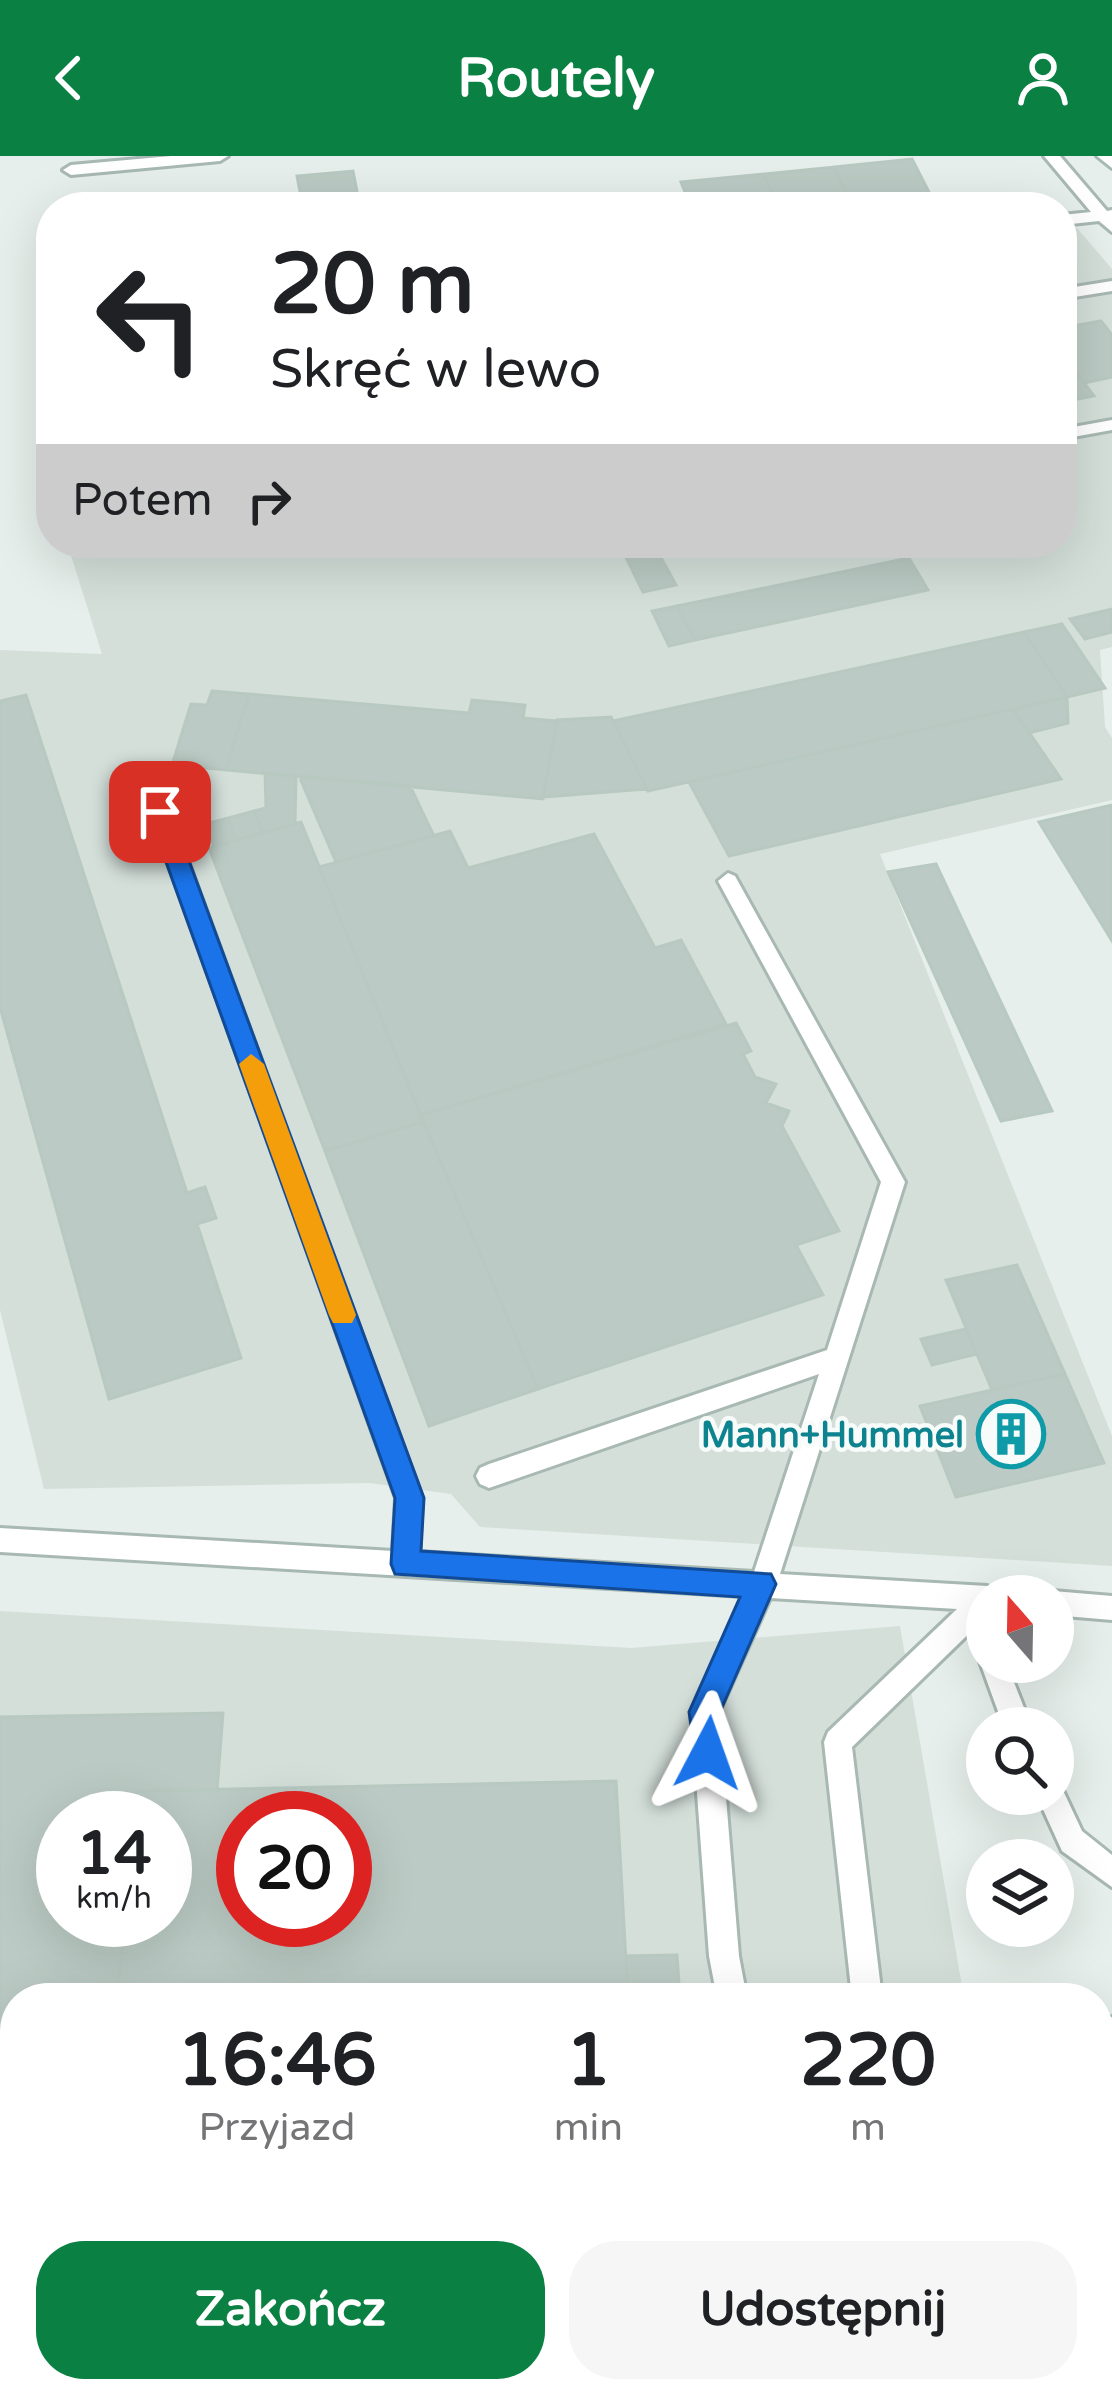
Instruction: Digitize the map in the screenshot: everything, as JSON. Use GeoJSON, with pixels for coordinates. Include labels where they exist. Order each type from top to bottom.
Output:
{"type":"FeatureCollection","features":[{"type":"Feature","properties":{"kind":"lane"},"geometry":{"type":"LineString","coordinates":[[71,170],[220,156]]}},
{"type":"Feature","properties":{"kind":"lane"},"geometry":{"type":"LineString","coordinates":[[1052,156],[1109,219]]}},
{"type":"Feature","properties":{"kind":"lane"},"geometry":{"type":"LineString","coordinates":[[1077,220],[1109,219]]}},
{"type":"Feature","properties":{"kind":"lane"},"geometry":{"type":"LineString","coordinates":[[1077,292],[1112,286]]}},
{"type":"Feature","properties":{"kind":"lane"},"geometry":{"type":"LineString","coordinates":[[1077,431],[1112,424]]}},
{"type":"Feature","properties":{"kind":"lane"},"geometry":{"type":"LineString","coordinates":[[160,812],[410,1498],[406,1564]]}},
{"type":"Feature","properties":{"kind":"lane"},"geometry":{"type":"LineString","coordinates":[[728,881],[893,1182],[761,1584],[705,1712],[729,1983]]}},
{"type":"Feature","properties":{"kind":"lane"},"geometry":{"type":"LineString","coordinates":[[489,1476],[835,1358]]}},
{"type":"Feature","properties":{"kind":"lane"},"geometry":{"type":"LineString","coordinates":[[0,1540],[966,1598]]}},
{"type":"Feature","properties":{"kind":"lane"},"geometry":{"type":"LineString","coordinates":[[1074,1605],[1112,1608]]}},
{"type":"Feature","properties":{"kind":"lane"},"geometry":{"type":"LineString","coordinates":[[865,1983],[838,1742],[966,1619]]}},
{"type":"Feature","properties":{"kind":"lane"},"geometry":{"type":"LineString","coordinates":[[1060,1815],[1072,1841],[1112,1873]]}},
{"type":"Feature","properties":{"kind":"shaded area"},"geometry":{"type":"Polygon","coordinates":[[[1077,228],[1112,269],[1112,647],[1100,650],[1105,727],[1112,738],[1112,800],[880,854],[1112,1436],[1112,1566],[480,1527],[451,1494],[369,1483],[44,1489],[0,1310],[0,650],[102,654],[72,558],[1077,558],[1077,228]]]}},
{"type":"Feature","properties":{"kind":"shaded area"},"geometry":{"type":"Polygon","coordinates":[[[0,1611],[631,1648],[900,1626],[961,1983],[0,1983],[0,1611]]]}},
{"type":"Feature","properties":{"kind":"building"},"geometry":{"type":"Polygon","coordinates":[[[912,159],[929,192],[845,192],[834,167],[912,159]]]}},
{"type":"Feature","properties":{"kind":"building"},"geometry":{"type":"Polygon","coordinates":[[[834,167],[845,192],[771,192],[764,174],[834,167]]]}},
{"type":"Feature","properties":{"kind":"building"},"geometry":{"type":"Polygon","coordinates":[[[353,171],[357,192],[300,192],[297,176],[353,171]]]}},
{"type":"Feature","properties":{"kind":"building"},"geometry":{"type":"Polygon","coordinates":[[[764,174],[772,192],[685,192],[681,182],[764,174]]]}},
{"type":"Feature","properties":{"kind":"building"},"geometry":{"type":"Polygon","coordinates":[[[1101,321],[1112,335],[1112,377],[1084,383],[1077,373],[1077,325],[1101,321]]]}},
{"type":"Feature","properties":{"kind":"building"},"geometry":{"type":"Polygon","coordinates":[[[1077,373],[1094,396],[1077,399],[1077,373]]]}},
{"type":"Feature","properties":{"kind":"building"},"geometry":{"type":"Polygon","coordinates":[[[626,558],[661,558],[676,585],[643,592],[626,558]]]}},
{"type":"Feature","properties":{"kind":"building"},"geometry":{"type":"Polygon","coordinates":[[[909,558],[928,590],[695,640],[677,606],[909,558]]]}},
{"type":"Feature","properties":{"kind":"building"},"geometry":{"type":"Polygon","coordinates":[[[677,606],[695,640],[669,646],[652,611],[677,606]]]}},
{"type":"Feature","properties":{"kind":"building"},"geometry":{"type":"Polygon","coordinates":[[[1112,609],[1112,632],[1085,639],[1070,619],[1112,609]]]}},
{"type":"Feature","properties":{"kind":"building"},"geometry":{"type":"Polygon","coordinates":[[[1062,624],[1105,688],[1067,697],[1024,632],[1062,624]]]}},
{"type":"Feature","properties":{"kind":"building"},"geometry":{"type":"Polygon","coordinates":[[[1024,632],[1067,697],[648,791],[613,721],[1024,632]]]}},
{"type":"Feature","properties":{"kind":"building"},"geometry":{"type":"Polygon","coordinates":[[[212,691],[249,694],[226,770],[172,765],[191,704],[207,705],[212,691]]]}},
{"type":"Feature","properties":{"kind":"building"},"geometry":{"type":"Polygon","coordinates":[[[249,694],[469,713],[472,700],[525,705],[523,718],[557,721],[543,799],[226,770],[249,694]]]}},
{"type":"Feature","properties":{"kind":"building"},"geometry":{"type":"Polygon","coordinates":[[[26,695],[187,1193],[205,1187],[216,1218],[197,1224],[241,1358],[109,1399],[0,1007],[0,701],[26,695]]]}},
{"type":"Feature","properties":{"kind":"building"},"geometry":{"type":"Polygon","coordinates":[[[1067,697],[1068,723],[1029,733],[1013,709],[1067,697]]]}},
{"type":"Feature","properties":{"kind":"building"},"geometry":{"type":"Polygon","coordinates":[[[1013,709],[1061,779],[729,856],[689,782],[1013,709]]]}},
{"type":"Feature","properties":{"kind":"building"},"geometry":{"type":"Polygon","coordinates":[[[611,717],[647,789],[543,797],[557,720],[611,717]]]}},
{"type":"Feature","properties":{"kind":"building"},"geometry":{"type":"Polygon","coordinates":[[[265,773],[296,776],[295,824],[263,833],[254,811],[266,808],[265,773]]]}},
{"type":"Feature","properties":{"kind":"building"},"geometry":{"type":"Polygon","coordinates":[[[299,776],[410,786],[434,836],[336,862],[299,776]]]}},
{"type":"Feature","properties":{"kind":"building"},"geometry":{"type":"Polygon","coordinates":[[[1112,805],[1112,941],[1039,822],[1112,805]]]}},
{"type":"Feature","properties":{"kind":"building"},"geometry":{"type":"Polygon","coordinates":[[[254,811],[263,833],[236,840],[228,818],[254,811]]]}},
{"type":"Feature","properties":{"kind":"building"},"geometry":{"type":"Polygon","coordinates":[[[228,818],[236,840],[214,846],[205,824],[228,818]]]}},
{"type":"Feature","properties":{"kind":"building"},"geometry":{"type":"Polygon","coordinates":[[[301,822],[423,1122],[325,1151],[209,848],[301,822]]]}},
{"type":"Feature","properties":{"kind":"building"},"geometry":{"type":"Polygon","coordinates":[[[450,831],[468,868],[594,834],[655,948],[681,940],[726,1024],[421,1115],[319,867],[450,831]]]}},
{"type":"Feature","properties":{"kind":"building"},"geometry":{"type":"Polygon","coordinates":[[[936,864],[1052,1111],[1001,1121],[888,872],[936,864]]]}},
{"type":"Feature","properties":{"kind":"building"},"geometry":{"type":"Polygon","coordinates":[[[736,1023],[751,1051],[743,1054],[755,1077],[776,1084],[766,1103],[789,1111],[782,1126],[839,1231],[796,1245],[823,1295],[538,1389],[421,1115],[736,1023]]]}},
{"type":"Feature","properties":{"kind":"building"},"geometry":{"type":"Polygon","coordinates":[[[423,1122],[538,1389],[429,1426],[325,1151],[423,1122]]]}},
{"type":"Feature","properties":{"kind":"building","name":"Mann+Hummel"},"geometry":{"type":"Polygon","coordinates":[[[1017,1265],[1065,1374],[992,1390],[946,1280],[1017,1265]]]}},
{"type":"Feature","properties":{"kind":"building","name":"Mann+Hummel"},"geometry":{"type":"Polygon","coordinates":[[[966,1329],[977,1354],[932,1365],[921,1339],[966,1329]]]}},
{"type":"Feature","properties":{"kind":"building","name":"Mann+Hummel"},"geometry":{"type":"Polygon","coordinates":[[[1065,1374],[1104,1463],[956,1497],[920,1406],[1065,1374]]]}},
{"type":"Feature","properties":{"kind":"building"},"geometry":{"type":"Polygon","coordinates":[[[223,1713],[217,1790],[36,1791],[36,1947],[122,1947],[119,1983],[0,1983],[0,1717],[223,1713]]]}},
{"type":"Feature","properties":{"kind":"building"},"geometry":{"type":"Polygon","coordinates":[[[616,1781],[627,1983],[119,1983],[122,1947],[192,1947],[192,1791],[137,1791],[616,1781]]]}},
{"type":"Feature","properties":{"kind":"building"},"geometry":{"type":"Polygon","coordinates":[[[677,1955],[679,1983],[627,1983],[626,1956],[677,1955]]]}},
{"type":"Feature","properties":{"kind":"slow traffic"},"geometry":{"type":"LineString","coordinates":[[251,1064],[343,1315]]}},
{"type":"Feature","properties":{"kind":"place","name":"Mann+Hummel"},"geometry":{"type":"Point","coordinates":[1011,1434]}},
{"type":"Feature","properties":{"kind":"route"},"geometry":{"type":"LineString","coordinates":[[160,812],[410,1498],[406,1564],[761,1584],[705,1712],[708,1753]]}}]}
